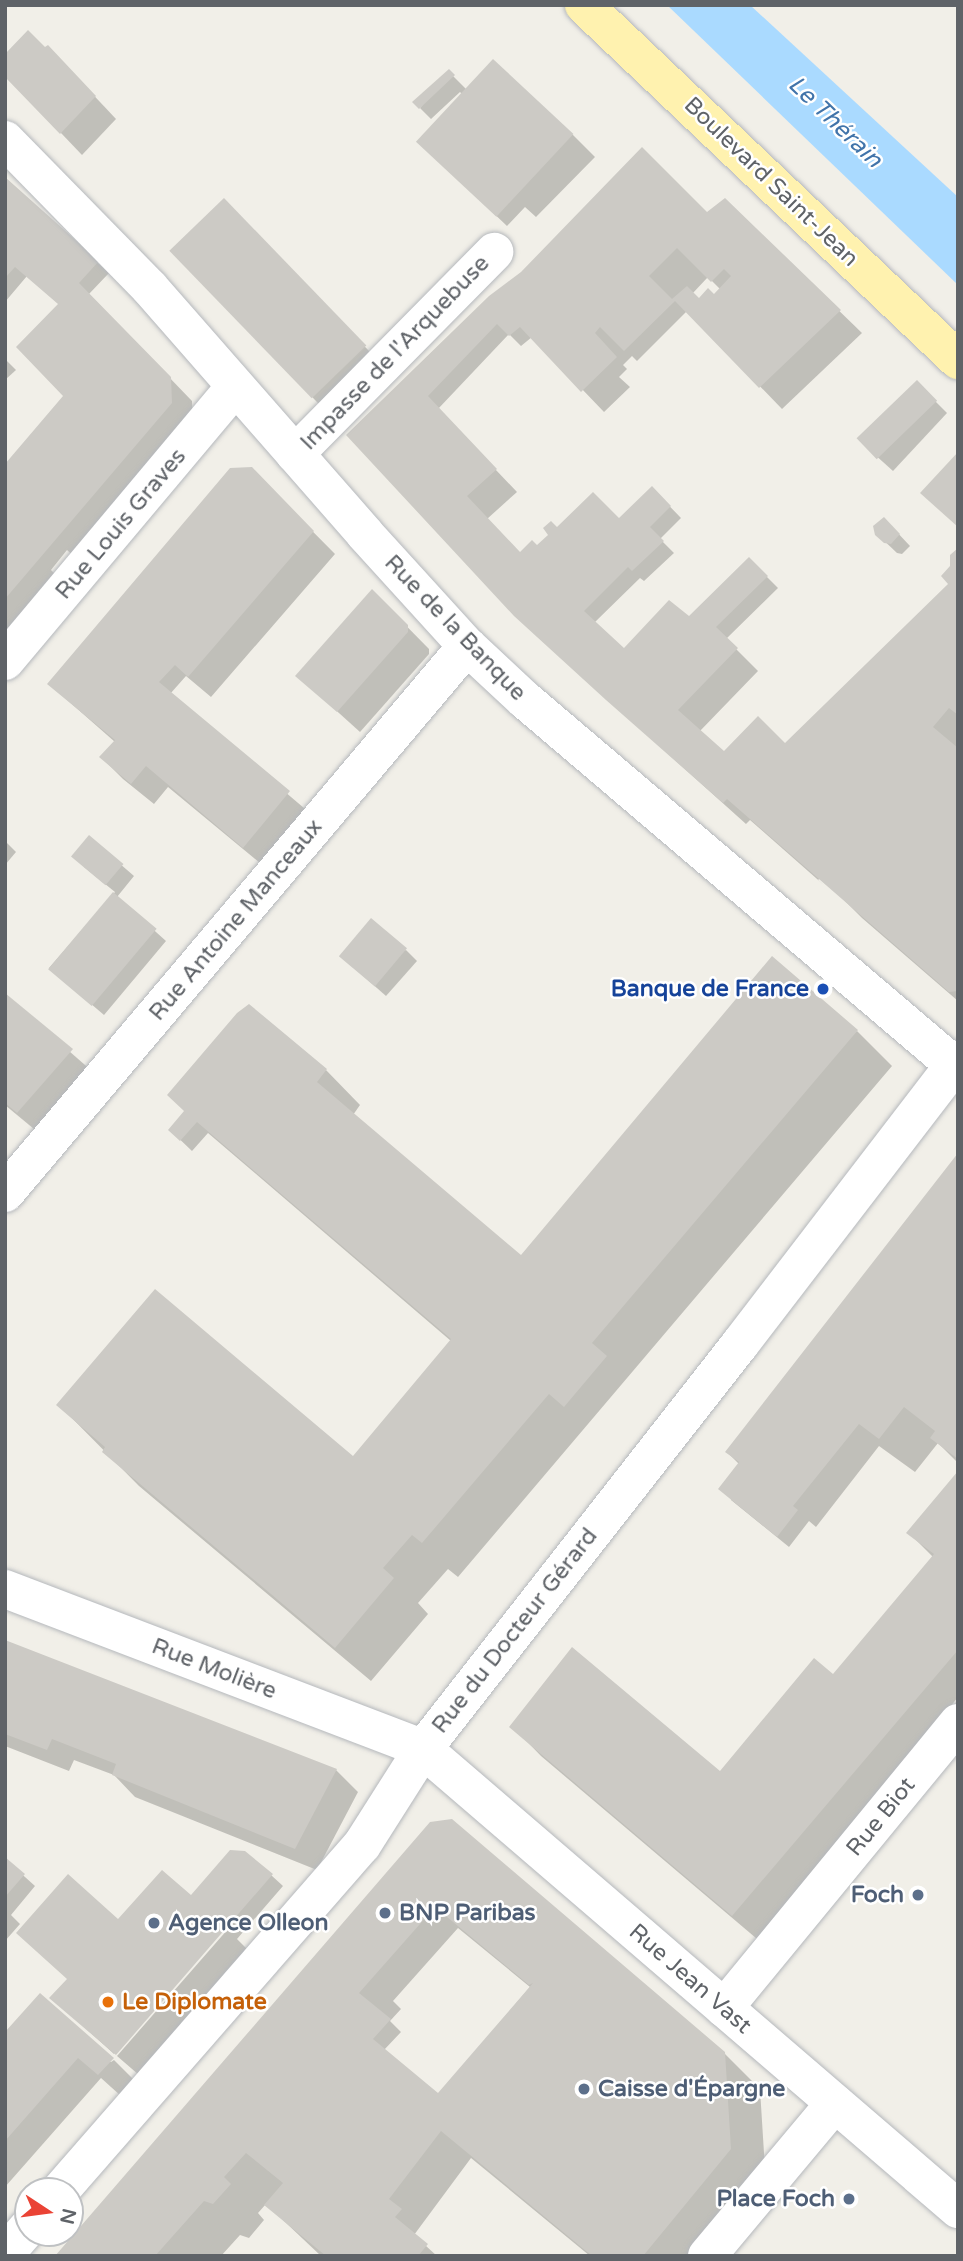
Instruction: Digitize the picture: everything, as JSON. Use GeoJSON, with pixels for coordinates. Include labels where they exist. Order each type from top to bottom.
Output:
{"type":"FeatureCollection","features":[{"type":"Feature","properties":{"kind":"main road","name":"Boulevard Saint-Jean"},"geometry":{"type":"LineString","coordinates":[[584,5],[958,360]]}},
{"type":"Feature","properties":{"kind":"street","name":"Rue de la Banque"},"geometry":{"type":"LineString","coordinates":[[5,140],[106,240],[467,646],[525,700],[956,1062]]}},
{"type":"Feature","properties":{"kind":"street","name":"Impasse de l'Arquebuse"},"geometry":{"type":"LineString","coordinates":[[296,454],[494,252]]}},
{"type":"Feature","properties":{"kind":"street","name":"Rue Louis Graves"},"geometry":{"type":"LineString","coordinates":[[5,661],[235,387]]}},
{"type":"Feature","properties":{"kind":"street","name":"Rue Antoine Manceaux"},"geometry":{"type":"LineString","coordinates":[[5,1194],[467,646]]}},
{"type":"Feature","properties":{"kind":"street","name":"Rue du Docteur Gérard"},"geometry":{"type":"LineString","coordinates":[[72,2177],[362,1845],[423,1749],[740,1344],[956,1062]]}},
{"type":"Feature","properties":{"kind":"street","name":"Rue Molière"},"geometry":{"type":"LineString","coordinates":[[5,1589],[423,1749]]}},
{"type":"Feature","properties":{"kind":"street","name":"Rue Biot"},"geometry":{"type":"LineString","coordinates":[[724,2008],[958,1723]]}},
{"type":"Feature","properties":{"kind":"street","name":"Rue Jean Vast"},"geometry":{"type":"LineString","coordinates":[[423,1749],[958,2209]]}},
{"type":"Feature","properties":{"kind":"street"},"geometry":{"type":"LineString","coordinates":[[707,2256],[835,2103]]}},
{"type":"Feature","properties":{"kind":"water","name":"Le Thérain"},"geometry":{"type":"Polygon","coordinates":[[[667,5],[750,5],[958,197],[958,285],[667,5]]]}},
{"type":"Feature","properties":{"kind":"building"},"geometry":{"type":"Polygon","coordinates":[[[28,30],[45,47],[48,45],[96,96],[60,134],[5,77],[5,54],[28,30]]]}},
{"type":"Feature","properties":{"kind":"building"},"geometry":{"type":"Polygon","coordinates":[[[493,59],[573,134],[496,217],[416,142],[493,59]]]}},
{"type":"Feature","properties":{"kind":"building"},"geometry":{"type":"Polygon","coordinates":[[[449,69],[455,75],[419,109],[412,102],[449,69]]]}},
{"type":"Feature","properties":{"kind":"building"},"geometry":{"type":"Polygon","coordinates":[[[642,147],[707,212],[725,198],[841,310],[759,388],[675,301],[624,351],[600,327],[595,333],[617,357],[581,392],[520,327],[509,336],[497,324],[428,396],[497,469],[467,496],[520,552],[532,540],[537,545],[548,535],[543,528],[551,521],[557,527],[593,492],[619,518],[652,486],[671,506],[650,527],[664,541],[632,571],[628,567],[584,611],[624,648],[669,600],[689,616],[749,557],[768,576],[716,627],[738,648],[678,710],[724,751],[758,716],[785,743],[948,584],[941,576],[950,566],[950,555],[958,548],[958,715],[949,708],[933,727],[958,748],[958,991],[949,992],[727,799],[723,803],[606,700],[514,616],[346,435],[489,296],[521,272],[642,147]],[[677,248],[649,276],[672,299],[687,286],[699,298],[708,288],[714,294],[731,276],[724,269],[711,282],[677,248]]]}},
{"type":"Feature","properties":{"kind":"building"},"geometry":{"type":"Polygon","coordinates":[[[5,177],[99,261],[79,283],[171,377],[172,403],[5,599],[5,464],[63,396],[16,347],[58,304],[15,267],[5,278],[5,177]]]}},
{"type":"Feature","properties":{"kind":"building"},"geometry":{"type":"Polygon","coordinates":[[[224,198],[366,345],[312,398],[169,251],[224,198]]]}},
{"type":"Feature","properties":{"kind":"building"},"geometry":{"type":"Polygon","coordinates":[[[917,380],[937,401],[877,459],[857,438],[917,380]]]}},
{"type":"Feature","properties":{"kind":"building"},"geometry":{"type":"Polygon","coordinates":[[[958,452],[958,527],[920,493],[958,452]]]}},
{"type":"Feature","properties":{"kind":"building"},"geometry":{"type":"Polygon","coordinates":[[[252,467],[314,531],[188,677],[175,665],[159,682],[290,791],[243,848],[146,766],[131,784],[99,757],[115,740],[47,684],[230,468],[252,467]]]}},
{"type":"Feature","properties":{"kind":"building"},"geometry":{"type":"Polygon","coordinates":[[[884,517],[900,534],[891,544],[884,543],[875,535],[873,526],[884,517]]]}},
{"type":"Feature","properties":{"kind":"building"},"geometry":{"type":"Polygon","coordinates":[[[372,589],[408,625],[408,632],[337,712],[295,676],[372,589]]]}},
{"type":"Feature","properties":{"kind":"building"},"geometry":{"type":"Polygon","coordinates":[[[89,835],[123,864],[105,885],[71,856],[89,835]]]}},
{"type":"Feature","properties":{"kind":"building"},"geometry":{"type":"Polygon","coordinates":[[[113,892],[157,929],[92,1006],[48,969],[113,892]]]}},
{"type":"Feature","properties":{"kind":"building"},"geometry":{"type":"Polygon","coordinates":[[[371,918],[407,948],[375,987],[339,956],[371,918]]]}},
{"type":"Feature","properties":{"kind":"building"},"geometry":{"type":"Polygon","coordinates":[[[772,956],[858,1030],[592,1343],[607,1356],[564,1407],[549,1394],[422,1543],[412,1535],[383,1568],[394,1578],[335,1648],[102,1452],[105,1447],[56,1405],[155,1289],[353,1456],[451,1339],[197,1122],[180,1141],[168,1130],[184,1111],[167,1095],[237,1013],[249,1004],[327,1069],[317,1082],[521,1255],[772,956]]]}},
{"type":"Feature","properties":{"kind":"building"},"geometry":{"type":"Polygon","coordinates":[[[5,993],[73,1049],[17,1113],[5,1103],[5,993]]]}},
{"type":"Feature","properties":{"kind":"building"},"geometry":{"type":"Polygon","coordinates":[[[958,1153],[958,1459],[930,1438],[935,1431],[904,1407],[879,1439],[859,1424],[793,1506],[798,1510],[777,1537],[718,1489],[739,1462],[725,1452],[958,1153]]]}},
{"type":"Feature","properties":{"kind":"building"},"geometry":{"type":"Polygon","coordinates":[[[958,1471],[958,1650],[732,1916],[509,1727],[572,1647],[720,1771],[814,1658],[833,1674],[934,1554],[906,1533],[958,1471]]]}},
{"type":"Feature","properties":{"kind":"building"},"geometry":{"type":"Polygon","coordinates":[[[5,1640],[337,1769],[295,1849],[112,1775],[116,1764],[52,1739],[47,1750],[5,1734],[5,1640]]]}},
{"type":"Feature","properties":{"kind":"building"},"geometry":{"type":"Polygon","coordinates":[[[452,1819],[725,2052],[731,2149],[643,2256],[592,2256],[441,2131],[389,2199],[402,2209],[395,2217],[428,2244],[418,2256],[326,2256],[264,2205],[283,2183],[246,2153],[224,2177],[231,2184],[213,2204],[204,2201],[155,2256],[55,2256],[63,2247],[84,2247],[84,2222],[430,1822],[452,1819]],[[435,1907],[359,1993],[391,2019],[373,2039],[438,2093],[533,1983],[529,1985],[435,1907]]]}},
{"type":"Feature","properties":{"kind":"building"},"geometry":{"type":"Polygon","coordinates":[[[230,1850],[245,1851],[273,1874],[116,2055],[49,1998],[67,1979],[16,1933],[68,1874],[118,1919],[162,1870],[191,1895],[230,1850]]]}},
{"type":"Feature","properties":{"kind":"building"},"geometry":{"type":"Polygon","coordinates":[[[5,1857],[25,1874],[5,1897],[5,1857]]]}},
{"type":"Feature","properties":{"kind":"building"},"geometry":{"type":"Polygon","coordinates":[[[40,1993],[114,2058],[98,2075],[78,2058],[5,2141],[5,2032],[40,1993]]]}},
{"type":"Feature","properties":{"kind":"place","name":"Banque de France"},"geometry":{"type":"Point","coordinates":[823,989]}},
{"type":"Feature","properties":{"kind":"place","name":"Foch"},"geometry":{"type":"Point","coordinates":[918,1895]}},
{"type":"Feature","properties":{"kind":"place","name":"BNP Paribas"},"geometry":{"type":"Point","coordinates":[385,1913]}},
{"type":"Feature","properties":{"kind":"place","name":"Agence Olleon"},"geometry":{"type":"Point","coordinates":[154,1923]}},
{"type":"Feature","properties":{"kind":"place","name":"Le Diplomate"},"geometry":{"type":"Point","coordinates":[108,2002]}},
{"type":"Feature","properties":{"kind":"place","name":"Caisse d'Épargne"},"geometry":{"type":"Point","coordinates":[584,2089]}},
{"type":"Feature","properties":{"kind":"place","name":"Place Foch"},"geometry":{"type":"Point","coordinates":[849,2199]}}]}
